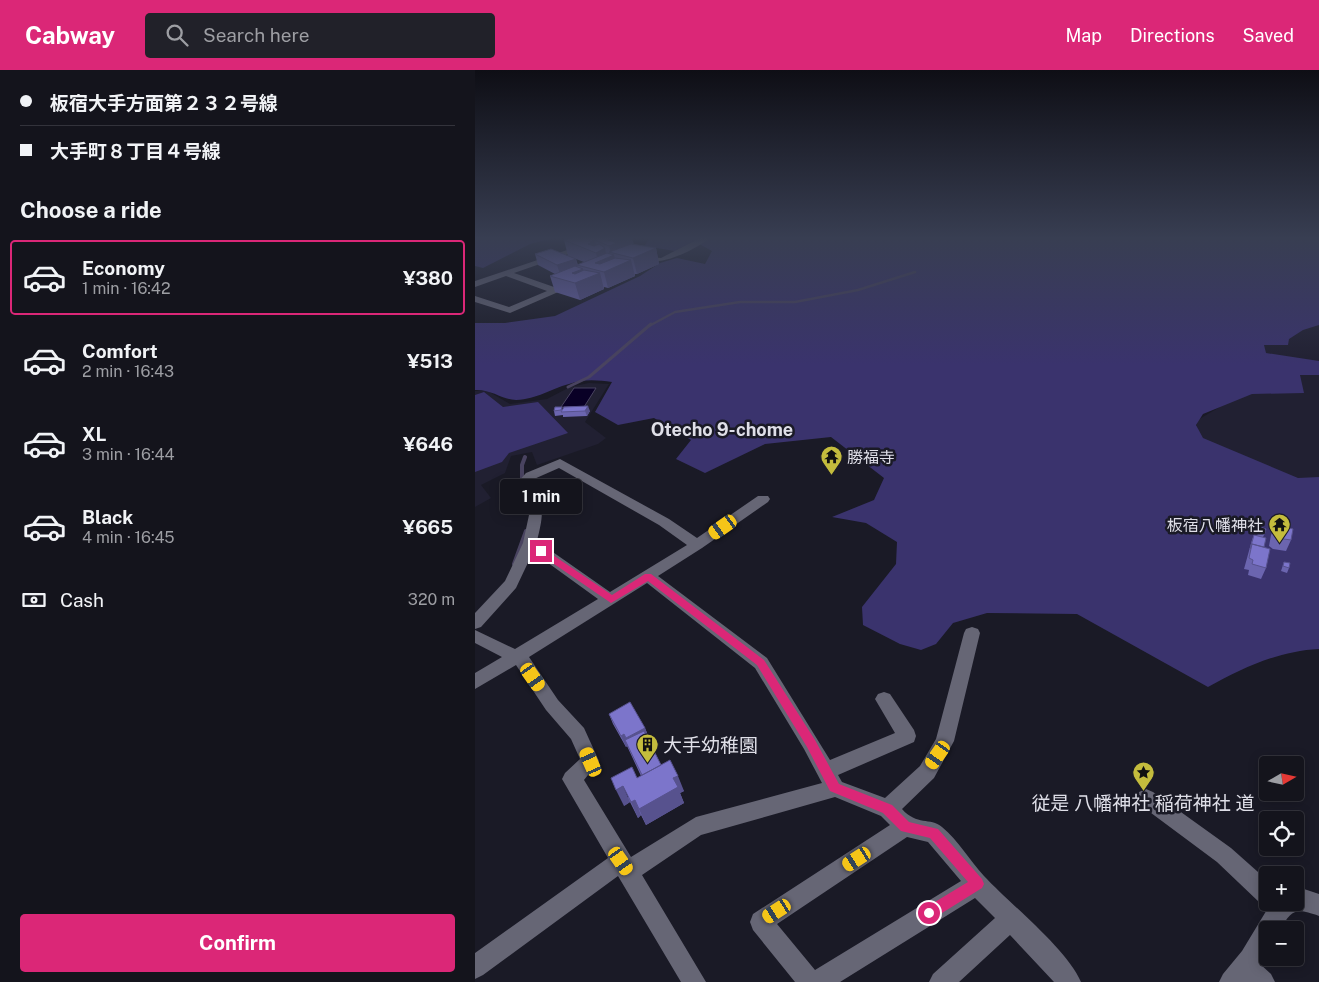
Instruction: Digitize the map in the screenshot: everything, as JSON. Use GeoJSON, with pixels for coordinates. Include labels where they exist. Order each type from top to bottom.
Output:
{"type":"FeatureCollection","features":[{"type":"Feature","properties":{"kind":"street"},"geometry":{"type":"LineString","coordinates":[[475,284],[491,280]]}},
{"type":"Feature","properties":{"kind":"street"},"geometry":{"type":"LineString","coordinates":[[523,280],[553,290]]}},
{"type":"Feature","properties":{"kind":"street"},"geometry":{"type":"LineString","coordinates":[[475,299],[511,310],[569,284]]}},
{"type":"Feature","properties":{"kind":"street"},"geometry":{"type":"LineString","coordinates":[[475,623],[511,584],[530,544],[536,515],[534,498],[523,483],[530,476],[559,463],[589,483],[662,519],[697,546]]}},
{"type":"Feature","properties":{"kind":"street"},"geometry":{"type":"LineString","coordinates":[[475,682],[697,546],[763,499]]}},
{"type":"Feature","properties":{"kind":"street"},"geometry":{"type":"LineString","coordinates":[[530,544],[611,600]]}},
{"type":"Feature","properties":{"kind":"street"},"geometry":{"type":"LineString","coordinates":[[648,576],[761,662],[830,779],[888,809],[905,827],[934,833],[977,884],[1011,918],[1069,982]]}},
{"type":"Feature","properties":{"kind":"street"},"geometry":{"type":"LineString","coordinates":[[888,809],[927,772],[945,740],[972,633]]}},
{"type":"Feature","properties":{"kind":"street"},"geometry":{"type":"LineString","coordinates":[[475,636],[518,656],[552,705],[578,734],[591,762],[572,779],[694,982]]}},
{"type":"Feature","properties":{"kind":"street"},"geometry":{"type":"LineString","coordinates":[[475,967],[624,866],[697,827],[830,779],[907,736],[884,699]]}},
{"type":"Feature","properties":{"kind":"street"},"geometry":{"type":"LineString","coordinates":[[1145,798],[1259,883]]}},
{"type":"Feature","properties":{"kind":"street"},"geometry":{"type":"LineString","coordinates":[[810,982],[761,922],[905,827]]}},
{"type":"Feature","properties":{"kind":"street"},"geometry":{"type":"LineString","coordinates":[[818,982],[977,884]]}},
{"type":"Feature","properties":{"kind":"street"},"geometry":{"type":"LineString","coordinates":[[1304,900],[1319,905]]}},
{"type":"Feature","properties":{"kind":"street"},"geometry":{"type":"LineString","coordinates":[[1263,982],[1237,974],[1276,911]]}},
{"type":"Feature","properties":{"kind":"street"},"geometry":{"type":"LineString","coordinates":[[943,981],[1011,918]]}},
{"type":"Feature","properties":{"kind":"shaded area"},"geometry":{"type":"Polygon","coordinates":[[[632,280],[1319,280],[1319,325],[1303,330],[1289,339],[1288,345],[1264,345],[1266,353],[1319,361],[1319,375],[1300,375],[1304,393],[1252,394],[1203,414],[1196,425],[1203,438],[1298,478],[1319,477],[1319,649],[1304,650],[1275,657],[1234,673],[1208,687],[1077,614],[987,613],[953,623],[936,644],[921,650],[900,644],[863,625],[862,607],[896,564],[897,542],[866,523],[832,517],[874,500],[884,478],[831,437],[765,444],[705,473],[676,459],[691,440],[654,418],[618,425],[595,412],[612,382],[580,381],[531,398],[516,400],[487,391],[475,390],[475,323],[505,323],[555,316],[632,280]]]}},
{"type":"Feature","properties":{"kind":"shaded area"},"geometry":{"type":"Polygon","coordinates":[[[1319,320],[1319,482],[1299,483],[1199,437],[1196,421],[1259,384],[1250,340],[1319,320]]]}},
{"type":"Feature","properties":{"kind":"shaded area"},"geometry":{"type":"Polygon","coordinates":[[[589,383],[609,384],[585,422],[606,438],[598,444],[537,465],[532,452],[511,456],[505,473],[481,485],[491,498],[475,507],[475,391],[486,390],[510,404],[547,399],[570,387],[589,383]]]}},
{"type":"Feature","properties":{"kind":"shaded area"},"geometry":{"type":"Polygon","coordinates":[[[574,388],[596,388],[584,407],[561,407],[574,388]]]}},
{"type":"Feature","properties":{"kind":"shaded area"},"geometry":{"type":"Polygon","coordinates":[[[484,392],[503,407],[538,402],[568,433],[509,453],[502,462],[475,472],[475,395],[484,392]]]}},
{"type":"Feature","properties":{"kind":"building"},"geometry":{"type":"Polygon","coordinates":[[[563,280],[584,280],[575,283],[563,280]]]}},
{"type":"Feature","properties":{"kind":"building"},"geometry":{"type":"Polygon","coordinates":[[[588,406],[585,411],[561,412],[564,407],[588,406]]]}},
{"type":"Feature","properties":{"kind":"building"},"geometry":{"type":"Polygon","coordinates":[[[555,407],[562,407],[561,410],[554,411],[555,407]]]}},
{"type":"Feature","properties":{"kind":"building"},"geometry":{"type":"Polygon","coordinates":[[[1276,524],[1293,529],[1291,540],[1277,538],[1274,535],[1276,524]]]}},
{"type":"Feature","properties":{"kind":"building"},"geometry":{"type":"Polygon","coordinates":[[[1260,527],[1266,529],[1265,533],[1259,531],[1260,527]]]}},
{"type":"Feature","properties":{"kind":"building"},"geometry":{"type":"Polygon","coordinates":[[[1254,535],[1266,538],[1264,547],[1252,544],[1250,549],[1254,535]]]}},
{"type":"Feature","properties":{"kind":"building"},"geometry":{"type":"Polygon","coordinates":[[[1252,544],[1270,549],[1266,568],[1252,564],[1253,560],[1249,558],[1252,544]]]}},
{"type":"Feature","properties":{"kind":"building"},"geometry":{"type":"Polygon","coordinates":[[[1284,562],[1290,563],[1289,568],[1283,566],[1284,562]]]}},
{"type":"Feature","properties":{"kind":"building"},"geometry":{"type":"Polygon","coordinates":[[[630,702],[645,728],[626,738],[624,734],[621,736],[609,714],[630,702]]]}},
{"type":"Feature","properties":{"kind":"building","name":"大手幼稚園"},"geometry":{"type":"Polygon","coordinates":[[[644,731],[661,765],[642,775],[625,740],[644,731]]]}},
{"type":"Feature","properties":{"kind":"building"},"geometry":{"type":"Polygon","coordinates":[[[670,760],[678,776],[673,778],[678,787],[639,809],[635,800],[631,802],[623,786],[616,790],[611,778],[632,767],[637,778],[670,760]]]}},
{"type":"Feature","properties":{"kind":"waterway"},"geometry":{"type":"LineString","coordinates":[[649,326],[675,312],[740,302],[795,302],[858,290],[891,280]]}},
{"type":"Feature","properties":{"kind":"waterway"},"geometry":{"type":"LineString","coordinates":[[568,387],[589,377],[651,324]]}},
{"type":"Feature","properties":{"kind":"waterway"},"geometry":{"type":"LineString","coordinates":[[522,481],[522,465],[525,457]]}},
{"type":"Feature","properties":{"kind":"waterway"},"geometry":{"type":"LineString","coordinates":[[523,491],[528,505]]}},
{"type":"Feature","properties":{"kind":"waterway"},"geometry":{"type":"LineString","coordinates":[[514,564],[526,531]]}},
{"type":"Feature","properties":{"kind":"place","name":"勝福寺"},"geometry":{"type":"Point","coordinates":[831,476]}},
{"type":"Feature","properties":{"kind":"place","name":"板宿八幡神社"},"geometry":{"type":"Point","coordinates":[1279,544]}},
{"type":"Feature","properties":{"kind":"place","name":"大手幼稚園"},"geometry":{"type":"Point","coordinates":[647,764]}},
{"type":"Feature","properties":{"kind":"place","name":"従是 八幡神社 稲荷神社 道"},"geometry":{"type":"Point","coordinates":[1143,791]}},
{"type":"Feature","properties":{"kind":"district","name":"Otecho 9-chome"},"geometry":{"type":"Point","coordinates":[722,429]}},
{"type":"Feature","properties":{"kind":"route"},"geometry":{"type":"LineString","coordinates":[[541,551],[564,565],[611,600],[648,576],[761,662],[787,708],[811,743],[835,788],[881,805],[888,809],[905,827],[934,833],[977,884],[929,913]]}}]}
